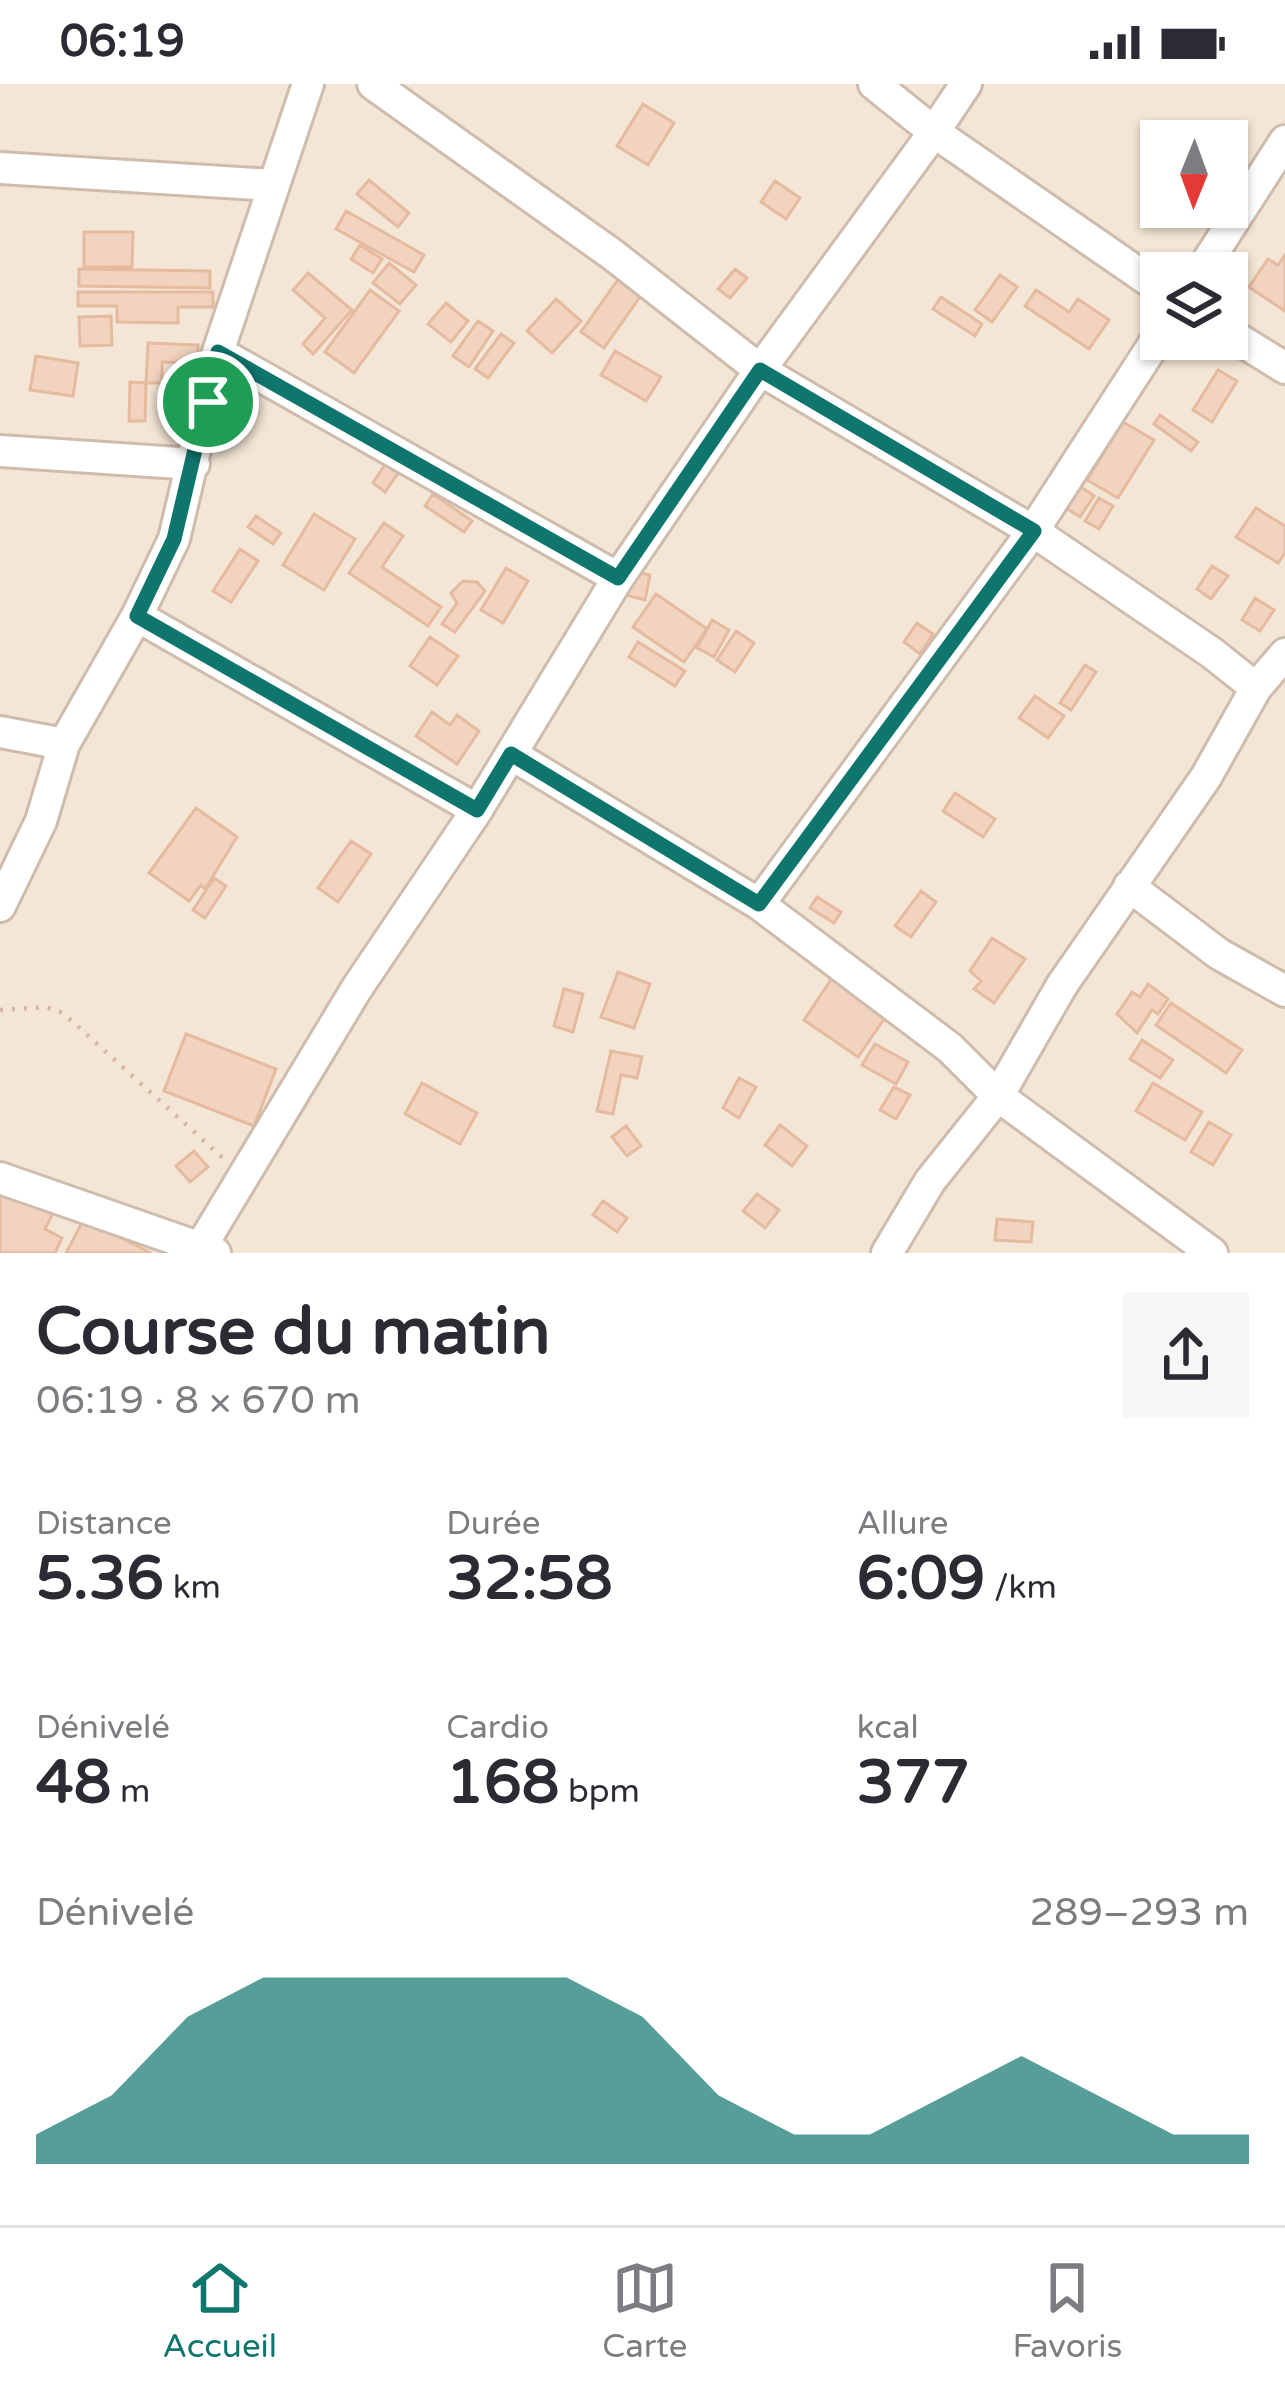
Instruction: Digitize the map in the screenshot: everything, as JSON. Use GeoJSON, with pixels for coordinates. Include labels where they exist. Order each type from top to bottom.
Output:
{"type":"FeatureCollection","features":[{"type":"Feature","properties":{"kind":"street"},"geometry":{"type":"LineString","coordinates":[[0,906],[41,821],[64,744],[137,616],[174,539],[218,352],[308,84]]}},
{"type":"Feature","properties":{"kind":"street"},"geometry":{"type":"LineString","coordinates":[[373,84],[613,255],[760,370],[1034,531],[1256,688]]}},
{"type":"Feature","properties":{"kind":"street"},"geometry":{"type":"LineString","coordinates":[[874,84],[934,133],[1140,275]]}},
{"type":"Feature","properties":{"kind":"street"},"geometry":{"type":"LineString","coordinates":[[0,1178],[208,1249],[242,1175],[357,988],[477,810],[618,578],[760,370],[966,84]]}},
{"type":"Feature","properties":{"kind":"street"},"geometry":{"type":"LineString","coordinates":[[1214,252],[1285,141]]}},
{"type":"Feature","properties":{"kind":"street"},"geometry":{"type":"LineString","coordinates":[[0,168],[272,185]]}},
{"type":"Feature","properties":{"kind":"street"},"geometry":{"type":"LineString","coordinates":[[1248,345],[1285,368]]}},
{"type":"Feature","properties":{"kind":"street"},"geometry":{"type":"LineString","coordinates":[[218,352],[618,578]]}},
{"type":"Feature","properties":{"kind":"street"},"geometry":{"type":"LineString","coordinates":[[759,904],[1034,531],[1144,360]]}},
{"type":"Feature","properties":{"kind":"street"},"geometry":{"type":"LineString","coordinates":[[0,451],[194,464]]}},
{"type":"Feature","properties":{"kind":"street"},"geometry":{"type":"LineString","coordinates":[[137,616],[477,810]]}},
{"type":"Feature","properties":{"kind":"street"},"geometry":{"type":"LineString","coordinates":[[886,1253],[930,1180],[998,1096],[1062,985],[1206,777],[1256,688],[1285,654]]}},
{"type":"Feature","properties":{"kind":"street"},"geometry":{"type":"LineString","coordinates":[[0,732],[64,744]]}},
{"type":"Feature","properties":{"kind":"street"},"geometry":{"type":"LineString","coordinates":[[511,754],[759,904],[950,1048],[998,1096],[1212,1253]]}},
{"type":"Feature","properties":{"kind":"street"},"geometry":{"type":"LineString","coordinates":[[1129,886],[1219,954],[1285,991]]}},
{"type":"Feature","properties":{"kind":"path"},"geometry":{"type":"LineString","coordinates":[[0,1010],[46,1007],[63,1013],[242,1175]]}},
{"type":"Feature","properties":{"kind":"shaded area"},"geometry":{"type":"Polygon","coordinates":[[[0,84],[1285,84],[1285,1253],[0,1253],[0,84]]]}},
{"type":"Feature","properties":{"kind":"building"},"geometry":{"type":"Polygon","coordinates":[[[643,104],[674,123],[648,165],[617,146],[643,104]]]}},
{"type":"Feature","properties":{"kind":"building"},"geometry":{"type":"Polygon","coordinates":[[[369,180],[409,213],[398,227],[357,194],[369,180]]]}},
{"type":"Feature","properties":{"kind":"building"},"geometry":{"type":"Polygon","coordinates":[[[775,181],[800,198],[786,219],[761,202],[775,181]]]}},
{"type":"Feature","properties":{"kind":"building"},"geometry":{"type":"Polygon","coordinates":[[[346,211],[424,255],[414,272],[336,229],[346,211]]]}},
{"type":"Feature","properties":{"kind":"building"},"geometry":{"type":"Polygon","coordinates":[[[84,232],[133,232],[132,267],[84,267],[84,232]]]}},
{"type":"Feature","properties":{"kind":"building"},"geometry":{"type":"Polygon","coordinates":[[[360,245],[382,259],[373,273],[351,259],[360,245]]]}},
{"type":"Feature","properties":{"kind":"building"},"geometry":{"type":"Polygon","coordinates":[[[1285,255],[1285,311],[1249,287],[1268,259],[1278,265],[1285,255]]]}},
{"type":"Feature","properties":{"kind":"building"},"geometry":{"type":"Polygon","coordinates":[[[389,263],[416,285],[400,304],[373,283],[389,263]]]}},
{"type":"Feature","properties":{"kind":"building"},"geometry":{"type":"Polygon","coordinates":[[[79,269],[210,271],[210,288],[79,286],[79,269]]]}},
{"type":"Feature","properties":{"kind":"building"},"geometry":{"type":"Polygon","coordinates":[[[735,269],[747,278],[730,298],[718,289],[735,269]]]}},
{"type":"Feature","properties":{"kind":"building"},"geometry":{"type":"Polygon","coordinates":[[[308,273],[352,310],[313,354],[303,344],[325,318],[293,290],[308,273]]]}},
{"type":"Feature","properties":{"kind":"building"},"geometry":{"type":"Polygon","coordinates":[[[1000,275],[1017,287],[992,322],[975,310],[1000,275]]]}},
{"type":"Feature","properties":{"kind":"building"},"geometry":{"type":"Polygon","coordinates":[[[619,278],[642,294],[604,348],[581,332],[619,278]]]}},
{"type":"Feature","properties":{"kind":"building"},"geometry":{"type":"Polygon","coordinates":[[[370,290],[399,311],[354,373],[325,352],[370,290]]]}},
{"type":"Feature","properties":{"kind":"building"},"geometry":{"type":"Polygon","coordinates":[[[1036,290],[1069,312],[1078,299],[1109,320],[1089,349],[1025,306],[1036,290]]]}},
{"type":"Feature","properties":{"kind":"building"},"geometry":{"type":"Polygon","coordinates":[[[78,292],[213,292],[213,307],[178,307],[178,323],[117,322],[117,306],[78,306],[78,292]]]}},
{"type":"Feature","properties":{"kind":"building"},"geometry":{"type":"Polygon","coordinates":[[[941,297],[982,324],[975,336],[933,309],[941,297]]]}},
{"type":"Feature","properties":{"kind":"building"},"geometry":{"type":"Polygon","coordinates":[[[556,299],[581,321],[552,353],[527,331],[556,299]]]}},
{"type":"Feature","properties":{"kind":"building"},"geometry":{"type":"Polygon","coordinates":[[[446,303],[468,321],[451,342],[428,324],[446,303]]]}},
{"type":"Feature","properties":{"kind":"building"},"geometry":{"type":"Polygon","coordinates":[[[111,316],[112,345],[80,346],[79,317],[111,316]]]}},
{"type":"Feature","properties":{"kind":"building"},"geometry":{"type":"Polygon","coordinates":[[[478,321],[493,331],[469,367],[453,356],[478,321]]]}},
{"type":"Feature","properties":{"kind":"building"},"geometry":{"type":"Polygon","coordinates":[[[501,334],[514,343],[488,378],[475,369],[501,334]]]}},
{"type":"Feature","properties":{"kind":"building"},"geometry":{"type":"Polygon","coordinates":[[[148,343],[198,345],[198,363],[162,362],[162,383],[146,383],[148,343]]]}},
{"type":"Feature","properties":{"kind":"building"},"geometry":{"type":"Polygon","coordinates":[[[615,351],[661,377],[646,401],[601,375],[615,351]]]}},
{"type":"Feature","properties":{"kind":"building"},"geometry":{"type":"Polygon","coordinates":[[[36,356],[78,363],[73,396],[30,390],[36,356]]]}},
{"type":"Feature","properties":{"kind":"building"},"geometry":{"type":"Polygon","coordinates":[[[1218,370],[1237,381],[1212,422],[1193,410],[1218,370]]]}},
{"type":"Feature","properties":{"kind":"building"},"geometry":{"type":"Polygon","coordinates":[[[130,382],[146,383],[145,421],[129,421],[130,382]]]}},
{"type":"Feature","properties":{"kind":"building"},"geometry":{"type":"Polygon","coordinates":[[[1160,415],[1198,442],[1191,451],[1154,424],[1160,415]]]}},
{"type":"Feature","properties":{"kind":"building"},"geometry":{"type":"Polygon","coordinates":[[[1123,422],[1154,440],[1118,498],[1087,480],[1123,422]]]}},
{"type":"Feature","properties":{"kind":"building"},"geometry":{"type":"Polygon","coordinates":[[[386,463],[399,472],[385,492],[373,483],[386,463]]]}},
{"type":"Feature","properties":{"kind":"building"},"geometry":{"type":"Polygon","coordinates":[[[1081,487],[1094,496],[1080,517],[1066,508],[1081,487]]]}},
{"type":"Feature","properties":{"kind":"building"},"geometry":{"type":"Polygon","coordinates":[[[433,494],[472,521],[464,532],[425,506],[433,494]]]}},
{"type":"Feature","properties":{"kind":"building"},"geometry":{"type":"Polygon","coordinates":[[[1099,498],[1113,506],[1099,529],[1085,521],[1099,498]]]}},
{"type":"Feature","properties":{"kind":"building"},"geometry":{"type":"Polygon","coordinates":[[[1256,508],[1285,526],[1285,553],[1278,563],[1236,537],[1256,508]]]}},
{"type":"Feature","properties":{"kind":"building"},"geometry":{"type":"Polygon","coordinates":[[[314,514],[355,539],[324,590],[283,565],[314,514]]]}},
{"type":"Feature","properties":{"kind":"building"},"geometry":{"type":"Polygon","coordinates":[[[256,516],[281,533],[273,544],[248,527],[256,516]]]}},
{"type":"Feature","properties":{"kind":"building"},"geometry":{"type":"Polygon","coordinates":[[[384,523],[403,536],[382,567],[441,607],[428,626],[349,573],[384,523]]]}},
{"type":"Feature","properties":{"kind":"building"},"geometry":{"type":"Polygon","coordinates":[[[240,549],[258,561],[231,602],[213,591],[240,549]]]}},
{"type":"Feature","properties":{"kind":"building"},"geometry":{"type":"Polygon","coordinates":[[[1212,566],[1228,576],[1211,599],[1197,589],[1212,566]]]}},
{"type":"Feature","properties":{"kind":"building"},"geometry":{"type":"Polygon","coordinates":[[[506,568],[528,581],[503,623],[481,610],[506,568]]]}},
{"type":"Feature","properties":{"kind":"building"},"geometry":{"type":"Polygon","coordinates":[[[630,571],[650,575],[645,600],[625,595],[630,571]]]}},
{"type":"Feature","properties":{"kind":"building"},"geometry":{"type":"Polygon","coordinates":[[[463,581],[477,582],[485,591],[455,632],[442,624],[457,603],[451,593],[463,581]]]}},
{"type":"Feature","properties":{"kind":"building"},"geometry":{"type":"Polygon","coordinates":[[[656,594],[707,629],[684,662],[633,627],[656,594]]]}},
{"type":"Feature","properties":{"kind":"building"},"geometry":{"type":"Polygon","coordinates":[[[1255,598],[1274,610],[1260,631],[1242,620],[1255,598]]]}},
{"type":"Feature","properties":{"kind":"building"},"geometry":{"type":"Polygon","coordinates":[[[712,620],[729,630],[714,657],[697,648],[712,620]]]}},
{"type":"Feature","properties":{"kind":"building"},"geometry":{"type":"Polygon","coordinates":[[[917,623],[933,634],[920,654],[904,642],[917,623]]]}},
{"type":"Feature","properties":{"kind":"building"},"geometry":{"type":"Polygon","coordinates":[[[736,631],[754,643],[735,672],[717,660],[736,631]]]}},
{"type":"Feature","properties":{"kind":"building"},"geometry":{"type":"Polygon","coordinates":[[[430,637],[458,656],[437,685],[410,666],[430,637]]]}},
{"type":"Feature","properties":{"kind":"building"},"geometry":{"type":"Polygon","coordinates":[[[638,642],[685,671],[675,686],[629,657],[638,642]]]}},
{"type":"Feature","properties":{"kind":"building"},"geometry":{"type":"Polygon","coordinates":[[[1085,665],[1096,672],[1071,710],[1060,703],[1085,665]]]}},
{"type":"Feature","properties":{"kind":"building"},"geometry":{"type":"Polygon","coordinates":[[[1035,696],[1064,716],[1048,738],[1019,718],[1035,696]]]}},
{"type":"Feature","properties":{"kind":"building"},"geometry":{"type":"Polygon","coordinates":[[[432,712],[450,725],[457,715],[479,731],[457,764],[416,736],[432,712]]]}},
{"type":"Feature","properties":{"kind":"building"},"geometry":{"type":"Polygon","coordinates":[[[955,793],[995,819],[983,837],[943,811],[955,793]]]}},
{"type":"Feature","properties":{"kind":"building"},"geometry":{"type":"Polygon","coordinates":[[[196,808],[237,837],[205,889],[201,885],[189,901],[149,873],[196,808]]]}},
{"type":"Feature","properties":{"kind":"building"},"geometry":{"type":"Polygon","coordinates":[[[351,841],[371,854],[338,902],[318,888],[351,841]]]}},
{"type":"Feature","properties":{"kind":"building"},"geometry":{"type":"Polygon","coordinates":[[[214,878],[226,886],[205,918],[193,910],[214,878]]]}},
{"type":"Feature","properties":{"kind":"building"},"geometry":{"type":"Polygon","coordinates":[[[921,891],[936,902],[911,937],[895,926],[921,891]]]}},
{"type":"Feature","properties":{"kind":"building"},"geometry":{"type":"Polygon","coordinates":[[[817,897],[841,912],[834,923],[810,908],[817,897]]]}},
{"type":"Feature","properties":{"kind":"building"},"geometry":{"type":"Polygon","coordinates":[[[992,938],[1025,959],[994,1003],[974,989],[981,981],[970,971],[992,938]]]}},
{"type":"Feature","properties":{"kind":"building"},"geometry":{"type":"Polygon","coordinates":[[[618,972],[650,984],[634,1028],[601,1017],[618,972]]]}},
{"type":"Feature","properties":{"kind":"building"},"geometry":{"type":"Polygon","coordinates":[[[832,978],[887,1015],[858,1057],[804,1020],[832,978]]]}},
{"type":"Feature","properties":{"kind":"building"},"geometry":{"type":"Polygon","coordinates":[[[1148,984],[1168,999],[1158,1014],[1152,1010],[1137,1033],[1117,1014],[1132,992],[1140,997],[1148,984]]]}},
{"type":"Feature","properties":{"kind":"building"},"geometry":{"type":"Polygon","coordinates":[[[564,989],[583,994],[573,1032],[554,1026],[564,989]]]}},
{"type":"Feature","properties":{"kind":"building"},"geometry":{"type":"Polygon","coordinates":[[[1171,1003],[1242,1050],[1226,1073],[1156,1025],[1171,1003]]]}},
{"type":"Feature","properties":{"kind":"building"},"geometry":{"type":"Polygon","coordinates":[[[186,1034],[276,1069],[254,1126],[164,1091],[186,1034]]]}},
{"type":"Feature","properties":{"kind":"building"},"geometry":{"type":"Polygon","coordinates":[[[1142,1040],[1173,1060],[1160,1078],[1130,1059],[1142,1040]]]}},
{"type":"Feature","properties":{"kind":"building"},"geometry":{"type":"Polygon","coordinates":[[[875,1044],[908,1062],[896,1084],[862,1065],[875,1044]]]}},
{"type":"Feature","properties":{"kind":"building"},"geometry":{"type":"Polygon","coordinates":[[[611,1051],[642,1057],[637,1078],[621,1075],[613,1114],[597,1111],[611,1051]]]}},
{"type":"Feature","properties":{"kind":"building"},"geometry":{"type":"Polygon","coordinates":[[[739,1078],[756,1087],[739,1118],[723,1108],[739,1078]]]}},
{"type":"Feature","properties":{"kind":"building"},"geometry":{"type":"Polygon","coordinates":[[[422,1083],[477,1113],[460,1144],[405,1114],[422,1083]]]}},
{"type":"Feature","properties":{"kind":"building"},"geometry":{"type":"Polygon","coordinates":[[[1153,1083],[1202,1112],[1185,1140],[1136,1111],[1153,1083]]]}},
{"type":"Feature","properties":{"kind":"building"},"geometry":{"type":"Polygon","coordinates":[[[894,1087],[910,1095],[896,1119],[880,1110],[894,1087]]]}},
{"type":"Feature","properties":{"kind":"building"},"geometry":{"type":"Polygon","coordinates":[[[1209,1122],[1231,1135],[1213,1165],[1191,1152],[1209,1122]]]}},
{"type":"Feature","properties":{"kind":"building"},"geometry":{"type":"Polygon","coordinates":[[[780,1125],[807,1146],[792,1166],[765,1145],[780,1125]]]}},
{"type":"Feature","properties":{"kind":"building"},"geometry":{"type":"Polygon","coordinates":[[[626,1126],[641,1146],[627,1156],[612,1137],[626,1126]]]}},
{"type":"Feature","properties":{"kind":"building"},"geometry":{"type":"Polygon","coordinates":[[[194,1151],[208,1167],[190,1182],[176,1166],[194,1151]]]}},
{"type":"Feature","properties":{"kind":"building"},"geometry":{"type":"Polygon","coordinates":[[[6,1186],[55,1209],[45,1229],[62,1238],[55,1253],[0,1253],[0,1198],[6,1186]]]}},
{"type":"Feature","properties":{"kind":"building"},"geometry":{"type":"Polygon","coordinates":[[[757,1194],[779,1210],[765,1228],[743,1211],[757,1194]]]}},
{"type":"Feature","properties":{"kind":"building"},"geometry":{"type":"Polygon","coordinates":[[[603,1201],[627,1218],[617,1232],[593,1215],[603,1201]]]}},
{"type":"Feature","properties":{"kind":"building"},"geometry":{"type":"Polygon","coordinates":[[[84,1219],[151,1253],[66,1253],[84,1219]]]}},
{"type":"Feature","properties":{"kind":"building"},"geometry":{"type":"Polygon","coordinates":[[[997,1219],[1033,1222],[1031,1242],[995,1240],[997,1219]]]}},
{"type":"Feature","properties":{"kind":"route"},"geometry":{"type":"LineString","coordinates":[[218,352],[618,578],[760,370],[1034,531],[759,904],[511,754],[477,810],[137,616],[174,539],[208,402],[218,352]]}}]}
